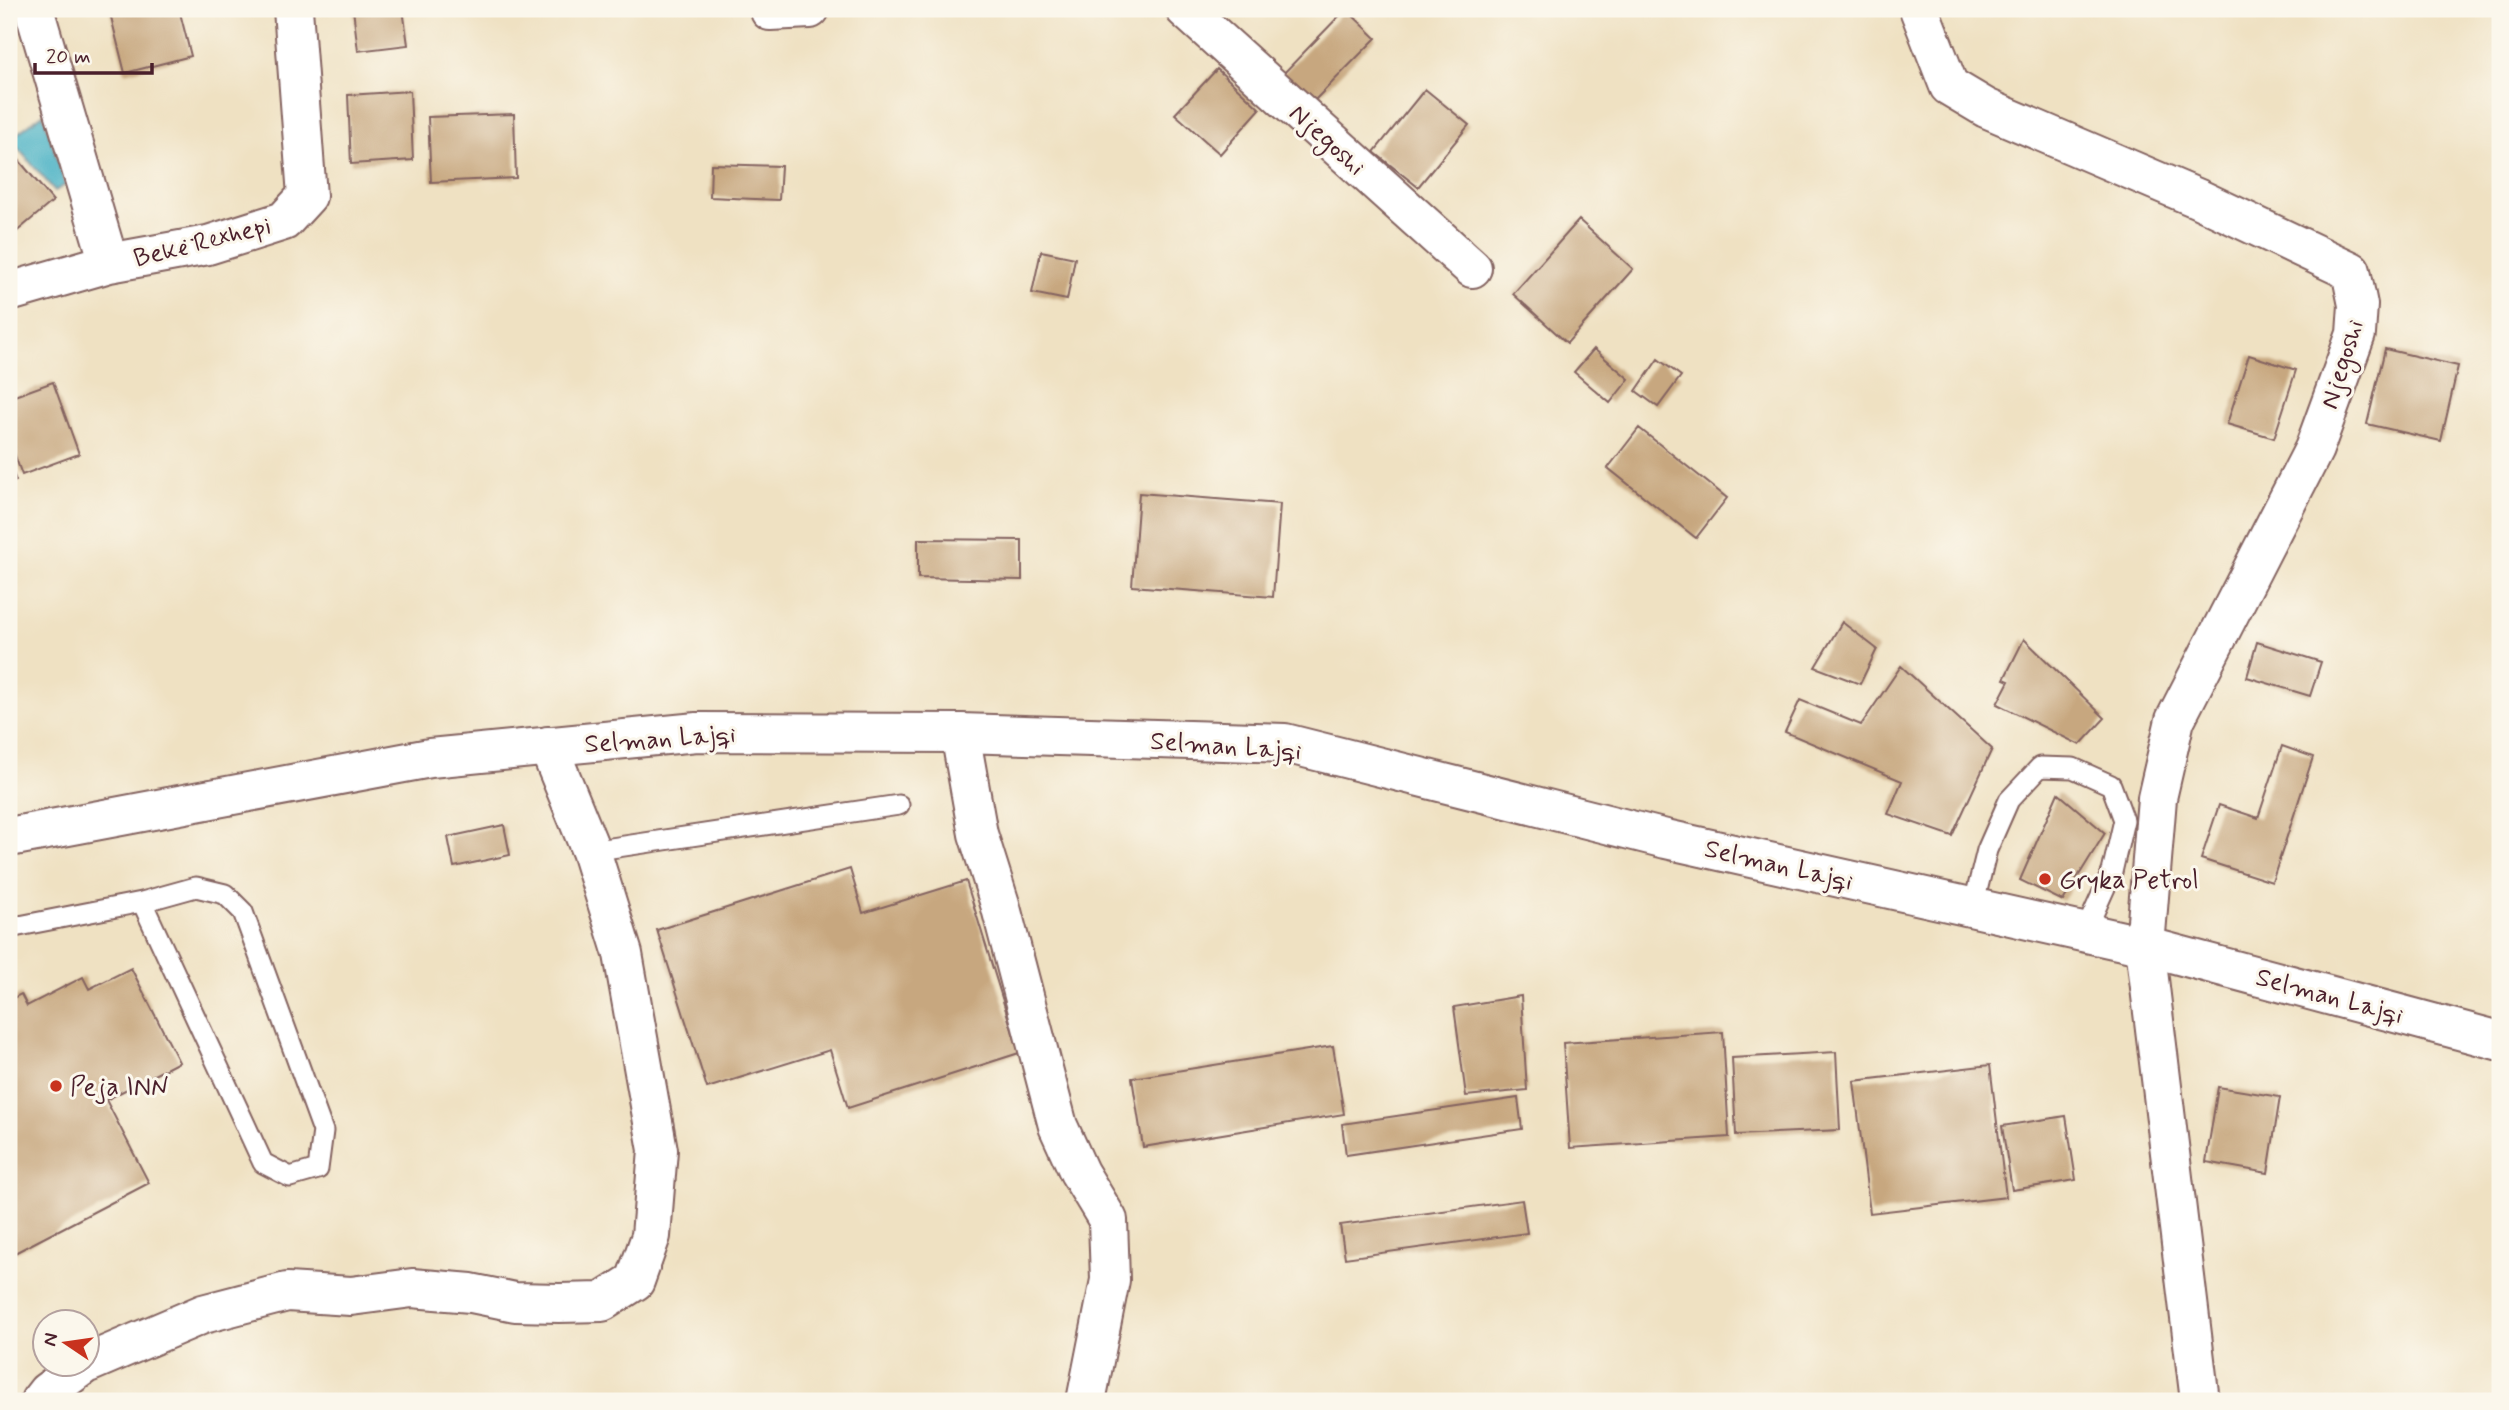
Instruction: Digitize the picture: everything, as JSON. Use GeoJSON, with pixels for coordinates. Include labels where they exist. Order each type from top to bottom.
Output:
{"type":"FeatureCollection","features":[{"type":"Feature","properties":{"kind":"street","name":"Bekë Rexhepi"},"geometry":{"type":"LineString","coordinates":[[34,9],[109,263]]}},
{"type":"Feature","properties":{"kind":"street","name":"Bekë Rexhepi"},"geometry":{"type":"LineString","coordinates":[[9,292],[109,263],[208,245],[284,221],[307,196],[293,9]]}},
{"type":"Feature","properties":{"kind":"street"},"geometry":{"type":"LineString","coordinates":[[770,11],[810,9]]}},
{"type":"Feature","properties":{"kind":"street","name":"Njegoshi"},"geometry":{"type":"LineString","coordinates":[[1185,9],[1472,268]]}},
{"type":"Feature","properties":{"kind":"street","name":"Njegoshi"},"geometry":{"type":"LineString","coordinates":[[1919,9],[1949,86],[1986,108],[2199,199],[2351,271],[2358,305],[2356,334],[2314,449],[2175,720],[2157,798],[2145,946]]}},
{"type":"Feature","properties":{"kind":"street","name":"Selman Lajqi"},"geometry":{"type":"LineString","coordinates":[[9,836],[429,758],[697,732],[960,733],[1285,743],[1666,839],[2145,946],[2500,1041]]}},
{"type":"Feature","properties":{"kind":"street"},"geometry":{"type":"LineString","coordinates":[[960,733],[978,834],[1000,904],[1058,1126],[1079,1172],[1108,1220],[1111,1280],[1086,1401]]}},
{"type":"Feature","properties":{"kind":"street"},"geometry":{"type":"LineString","coordinates":[[102,1357],[203,1314],[287,1292],[351,1296],[412,1288],[471,1293],[515,1302],[602,1302],[635,1281],[651,1236],[658,1150],[623,954],[591,851],[548,746]]}},
{"type":"Feature","properties":{"kind":"street"},"geometry":{"type":"LineString","coordinates":[[2145,946],[2200,1401]]}},
{"type":"Feature","properties":{"kind":"street"},"geometry":{"type":"LineString","coordinates":[[40,1401],[47,1392],[66,1378]]}},
{"type":"Feature","properties":{"kind":"lane"},"geometry":{"type":"LineString","coordinates":[[1973,907],[1987,850],[2009,800],[2040,767],[2073,768],[2111,785],[2124,820],[2112,872],[2085,932]]}},
{"type":"Feature","properties":{"kind":"lane"},"geometry":{"type":"LineString","coordinates":[[591,851],[899,805]]}},
{"type":"Feature","properties":{"kind":"lane"},"geometry":{"type":"LineString","coordinates":[[9,928],[142,902],[196,887],[225,894],[243,912],[323,1131],[318,1169],[290,1177],[264,1164],[142,902]]}},
{"type":"Feature","properties":{"kind":"water"},"geometry":{"type":"Polygon","coordinates":[[[43,114],[65,185],[55,191],[10,139],[43,114]]]}},
{"type":"Feature","properties":{"kind":"building"},"geometry":{"type":"Polygon","coordinates":[[[109,9],[179,9],[191,56],[125,73],[109,9]]]}},
{"type":"Feature","properties":{"kind":"building"},"geometry":{"type":"Polygon","coordinates":[[[353,9],[403,9],[408,45],[358,51],[353,9]]]}},
{"type":"Feature","properties":{"kind":"building"},"geometry":{"type":"Polygon","coordinates":[[[1346,9],[1376,38],[1309,106],[1280,77],[1346,9]]]}},
{"type":"Feature","properties":{"kind":"building"},"geometry":{"type":"Polygon","coordinates":[[[1217,69],[1260,109],[1220,154],[1175,114],[1217,69]]]}},
{"type":"Feature","properties":{"kind":"building"},"geometry":{"type":"Polygon","coordinates":[[[1425,89],[1469,125],[1418,187],[1374,152],[1425,89]]]}},
{"type":"Feature","properties":{"kind":"building"},"geometry":{"type":"Polygon","coordinates":[[[410,91],[413,160],[351,164],[348,95],[410,91]]]}},
{"type":"Feature","properties":{"kind":"building"},"geometry":{"type":"Polygon","coordinates":[[[514,114],[516,178],[431,182],[428,117],[514,114]]]}},
{"type":"Feature","properties":{"kind":"building"},"geometry":{"type":"Polygon","coordinates":[[[17,158],[53,201],[9,238],[9,165],[17,158]]]}},
{"type":"Feature","properties":{"kind":"building"},"geometry":{"type":"Polygon","coordinates":[[[711,164],[781,166],[779,200],[710,197],[711,164]]]}},
{"type":"Feature","properties":{"kind":"building"},"geometry":{"type":"Polygon","coordinates":[[[1579,220],[1633,269],[1567,343],[1513,294],[1579,220]]]}},
{"type":"Feature","properties":{"kind":"building"},"geometry":{"type":"Polygon","coordinates":[[[1041,251],[1075,258],[1067,300],[1032,293],[1041,251]]]}},
{"type":"Feature","properties":{"kind":"building"},"geometry":{"type":"Polygon","coordinates":[[[1594,349],[1629,379],[1610,403],[1574,372],[1594,349]]]}},
{"type":"Feature","properties":{"kind":"building"},"geometry":{"type":"Polygon","coordinates":[[[2385,349],[2458,366],[2441,441],[2367,424],[2385,349]]]}},
{"type":"Feature","properties":{"kind":"building"},"geometry":{"type":"Polygon","coordinates":[[[2249,355],[2296,370],[2274,438],[2227,424],[2249,355]]]}},
{"type":"Feature","properties":{"kind":"building"},"geometry":{"type":"Polygon","coordinates":[[[1658,359],[1681,376],[1658,407],[1636,391],[1658,359]]]}},
{"type":"Feature","properties":{"kind":"building"},"geometry":{"type":"Polygon","coordinates":[[[53,382],[79,454],[22,475],[9,439],[9,398],[53,382]]]}},
{"type":"Feature","properties":{"kind":"building"},"geometry":{"type":"Polygon","coordinates":[[[1639,428],[1727,498],[1696,538],[1608,468],[1639,428]]]}},
{"type":"Feature","properties":{"kind":"building"},"geometry":{"type":"Polygon","coordinates":[[[9,462],[16,481],[9,484],[9,462]]]}},
{"type":"Feature","properties":{"kind":"building"},"geometry":{"type":"Polygon","coordinates":[[[1139,493],[1280,504],[1273,597],[1132,586],[1139,493]]]}},
{"type":"Feature","properties":{"kind":"building"},"geometry":{"type":"Polygon","coordinates":[[[918,539],[1022,540],[1022,580],[918,578],[918,539]]]}},
{"type":"Feature","properties":{"kind":"building"},"geometry":{"type":"Polygon","coordinates":[[[1842,622],[1877,649],[1860,684],[1815,667],[1842,622]]]}},
{"type":"Feature","properties":{"kind":"building"},"geometry":{"type":"Polygon","coordinates":[[[2024,639],[2105,718],[2080,745],[1997,704],[2009,681],[2004,679],[2024,639]]]}},
{"type":"Feature","properties":{"kind":"building"},"geometry":{"type":"Polygon","coordinates":[[[2257,642],[2321,662],[2310,696],[2247,677],[2257,642]]]}},
{"type":"Feature","properties":{"kind":"building"},"geometry":{"type":"Polygon","coordinates":[[[1901,666],[1992,749],[1952,836],[1888,814],[1902,781],[1785,732],[1800,700],[1861,725],[1901,666]]]}},
{"type":"Feature","properties":{"kind":"building"},"geometry":{"type":"Polygon","coordinates":[[[2282,746],[2313,757],[2272,882],[2201,859],[2219,805],[2258,818],[2282,746]]]}},
{"type":"Feature","properties":{"kind":"building"},"geometry":{"type":"Polygon","coordinates":[[[2058,793],[2105,833],[2063,901],[2020,880],[2058,793]]]}},
{"type":"Feature","properties":{"kind":"building"},"geometry":{"type":"Polygon","coordinates":[[[504,825],[510,855],[454,867],[448,837],[504,825]]]}},
{"type":"Feature","properties":{"kind":"building"},"geometry":{"type":"Polygon","coordinates":[[[850,869],[863,913],[966,881],[1019,1053],[848,1108],[830,1050],[707,1088],[657,930],[850,869]]]}},
{"type":"Feature","properties":{"kind":"building"},"geometry":{"type":"Polygon","coordinates":[[[131,968],[179,1062],[106,1100],[149,1183],[9,1256],[9,1000],[21,994],[27,1006],[83,977],[89,989],[131,968]]]}},
{"type":"Feature","properties":{"kind":"building"},"geometry":{"type":"Polygon","coordinates":[[[1521,996],[1527,1090],[1466,1096],[1454,1007],[1521,996]]]}},
{"type":"Feature","properties":{"kind":"building"},"geometry":{"type":"Polygon","coordinates":[[[1723,1032],[1729,1137],[1570,1148],[1563,1043],[1723,1032]]]}},
{"type":"Feature","properties":{"kind":"building"},"geometry":{"type":"Polygon","coordinates":[[[1333,1046],[1344,1114],[1143,1147],[1132,1078],[1333,1046]]]}},
{"type":"Feature","properties":{"kind":"building"},"geometry":{"type":"Polygon","coordinates":[[[1836,1052],[1840,1130],[1736,1135],[1732,1058],[1836,1052]]]}},
{"type":"Feature","properties":{"kind":"building"},"geometry":{"type":"Polygon","coordinates":[[[1990,1065],[2006,1197],[1870,1213],[1854,1081],[1990,1065]]]}},
{"type":"Feature","properties":{"kind":"building"},"geometry":{"type":"Polygon","coordinates":[[[2218,1087],[2280,1097],[2268,1173],[2206,1162],[2218,1087]]]}},
{"type":"Feature","properties":{"kind":"building"},"geometry":{"type":"Polygon","coordinates":[[[1518,1098],[1522,1129],[1346,1155],[1342,1124],[1518,1098]]]}},
{"type":"Feature","properties":{"kind":"building"},"geometry":{"type":"Polygon","coordinates":[[[2066,1116],[2076,1180],[2012,1190],[2002,1126],[2066,1116]]]}},
{"type":"Feature","properties":{"kind":"building"},"geometry":{"type":"Polygon","coordinates":[[[1522,1200],[1527,1233],[1345,1258],[1340,1225],[1522,1200]]]}},
{"type":"Feature","properties":{"kind":"place","name":"Gryka Petrol"},"geometry":{"type":"Point","coordinates":[2045,879]}},
{"type":"Feature","properties":{"kind":"place","name":"Peja INN"},"geometry":{"type":"Point","coordinates":[56,1086]}}]}
